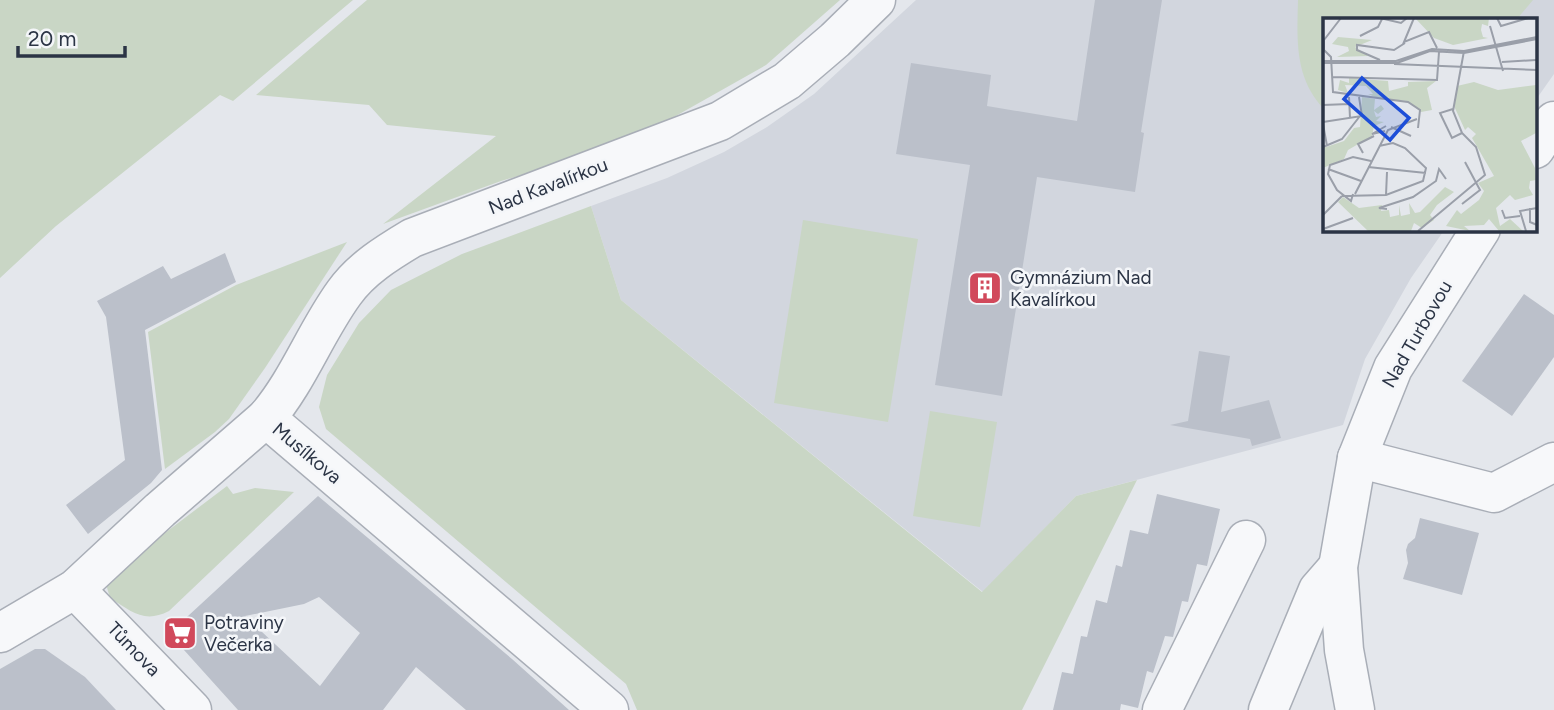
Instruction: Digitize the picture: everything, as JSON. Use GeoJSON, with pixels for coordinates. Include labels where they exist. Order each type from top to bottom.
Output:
{"type":"FeatureCollection","features":[{"type":"Feature","properties":{"kind":"street","name":"Nad Kavalírkou"},"geometry":{"type":"LineString","coordinates":[[265,418],[280,402],[345,292],[380,257],[412,238],[720,121],[787,81],[876,0]]}},
{"type":"Feature","properties":{"kind":"street"},"geometry":{"type":"LineString","coordinates":[[1536,148],[1554,121]]}},
{"type":"Feature","properties":{"kind":"street","name":"Nad Turbovou"},"geometry":{"type":"LineString","coordinates":[[1355,710],[1343,650],[1338,567],[1357,458],[1393,369],[1480,231]]}},
{"type":"Feature","properties":{"kind":"street","name":"Musílkova"},"geometry":{"type":"LineString","coordinates":[[0,633],[75,589],[160,509],[265,418],[609,710]]}},
{"type":"Feature","properties":{"kind":"street"},"geometry":{"type":"LineString","coordinates":[[1357,458],[1494,493],[1554,462]]}},
{"type":"Feature","properties":{"kind":"street"},"geometry":{"type":"LineString","coordinates":[[1161,710],[1246,540]]}},
{"type":"Feature","properties":{"kind":"street","name":"Nad Turbovou"},"geometry":{"type":"LineString","coordinates":[[1268,710],[1318,590],[1338,567]]}},
{"type":"Feature","properties":{"kind":"street","name":"Tůmova"},"geometry":{"type":"LineString","coordinates":[[75,589],[192,710]]}},
{"type":"Feature","properties":{"kind":"shaded area"},"geometry":{"type":"Polygon","coordinates":[[[916,0],[1554,0],[1554,74],[1536,100],[1536,18],[1323,18],[1323,231],[1444,231],[1411,278],[1365,359],[1343,425],[1076,496],[983,592],[621,300],[591,206],[667,178],[724,152],[767,127],[814,94],[916,0]]]}},
{"type":"Feature","properties":{"kind":"green space"},"geometry":{"type":"Polygon","coordinates":[[[0,0],[353,0],[233,101],[220,95],[56,226],[0,278],[0,0]]]}},
{"type":"Feature","properties":{"kind":"green space"},"geometry":{"type":"Polygon","coordinates":[[[367,0],[840,0],[766,65],[658,126],[562,163],[501,181],[383,224],[496,136],[387,125],[369,105],[256,95],[367,0]]]}},
{"type":"Feature","properties":{"kind":"green space"},"geometry":{"type":"Polygon","coordinates":[[[1298,0],[1533,0],[1518,18],[1323,18],[1323,108],[1308,85],[1298,44],[1298,0]]]}},
{"type":"Feature","properties":{"kind":"green space"},"geometry":{"type":"Polygon","coordinates":[[[591,206],[621,300],[982,592],[1076,496],[1137,480],[1022,710],[637,710],[626,684],[326,429],[319,407],[327,375],[359,323],[391,290],[462,254],[591,206]]]}},
{"type":"Feature","properties":{"kind":"green space"},"geometry":{"type":"Polygon","coordinates":[[[803,220],[918,239],[888,422],[774,403],[803,220]]]}},
{"type":"Feature","properties":{"kind":"green space"},"geometry":{"type":"Polygon","coordinates":[[[347,242],[229,419],[165,469],[148,332],[236,285],[347,242]]]}},
{"type":"Feature","properties":{"kind":"green space"},"geometry":{"type":"Polygon","coordinates":[[[930,411],[997,422],[980,527],[913,516],[930,411]]]}},
{"type":"Feature","properties":{"kind":"green space"},"geometry":{"type":"Polygon","coordinates":[[[227,486],[233,494],[255,488],[294,492],[169,611],[145,616],[110,598],[106,584],[112,573],[227,486]]]}},
{"type":"Feature","properties":{"kind":"building","name":"Gymnázium Nad Kavalírkou"},"geometry":{"type":"Polygon","coordinates":[[[1095,0],[1162,0],[1141,132],[1144,133],[1135,192],[1037,177],[1002,396],[935,385],[970,165],[896,154],[911,63],[991,75],[987,106],[1077,121],[1095,0]]]}},
{"type":"Feature","properties":{"kind":"building"},"geometry":{"type":"Polygon","coordinates":[[[225,253],[236,282],[145,330],[162,470],[151,483],[88,534],[66,505],[125,460],[106,317],[97,301],[163,266],[171,279],[225,253]]]}},
{"type":"Feature","properties":{"kind":"building"},"geometry":{"type":"Polygon","coordinates":[[[1524,294],[1554,315],[1554,357],[1512,416],[1462,381],[1524,294]]]}},
{"type":"Feature","properties":{"kind":"building"},"geometry":{"type":"Polygon","coordinates":[[[1199,351],[1230,356],[1221,412],[1269,400],[1281,438],[1252,446],[1250,439],[1170,425],[1188,421],[1199,351]]]}},
{"type":"Feature","properties":{"kind":"building"},"geometry":{"type":"Polygon","coordinates":[[[1157,494],[1220,509],[1207,566],[1197,564],[1188,602],[1182,601],[1173,637],[1165,636],[1153,673],[1147,671],[1138,708],[1121,704],[1120,710],[1053,710],[1062,672],[1073,674],[1081,636],[1087,637],[1096,600],[1107,603],[1116,565],[1122,567],[1130,530],[1148,534],[1157,494]]]}},
{"type":"Feature","properties":{"kind":"building"},"geometry":{"type":"Polygon","coordinates":[[[318,496],[569,710],[466,710],[416,667],[383,710],[238,710],[175,640],[175,628],[318,496]],[[319,597],[304,604],[245,616],[320,686],[360,633],[319,597]]]}},
{"type":"Feature","properties":{"kind":"building"},"geometry":{"type":"Polygon","coordinates":[[[1420,518],[1479,533],[1462,595],[1403,579],[1408,563],[1406,550],[1415,538],[1420,518]]]}},
{"type":"Feature","properties":{"kind":"building"},"geometry":{"type":"Polygon","coordinates":[[[35,649],[45,649],[85,677],[116,710],[0,710],[0,669],[35,649]]]}},
{"type":"Feature","properties":{"kind":"place","name":"Gymnázium Nad Kavalírkou"},"geometry":{"type":"Point","coordinates":[985,288]}},
{"type":"Feature","properties":{"kind":"place","name":"Potraviny Večerka"},"geometry":{"type":"Point","coordinates":[180,633]}}]}
